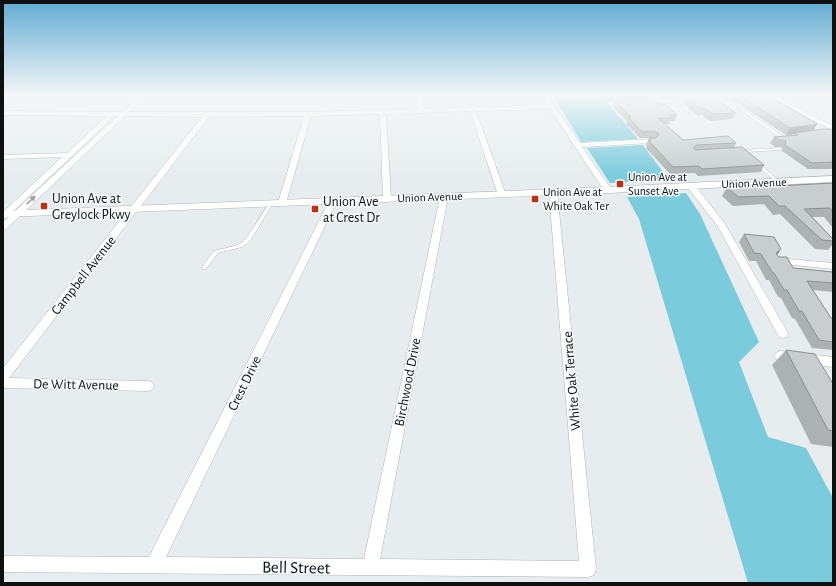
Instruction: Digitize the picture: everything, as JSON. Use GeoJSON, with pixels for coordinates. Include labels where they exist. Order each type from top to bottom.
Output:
{"type":"FeatureCollection","features":[{"type":"Feature","properties":{"kind":"street"},"geometry":{"type":"LineString","coordinates":[[4,215],[105,122]]}},
{"type":"Feature","properties":{"kind":"street"},"geometry":{"type":"LineString","coordinates":[[3,227],[115,122]]}},
{"type":"Feature","properties":{"kind":"street","name":"Campbell Avenue"},"geometry":{"type":"LineString","coordinates":[[3,378],[201,122]]}},
{"type":"Feature","properties":{"kind":"street"},"geometry":{"type":"LineString","coordinates":[[277,203],[305,122]]}},
{"type":"Feature","properties":{"kind":"street"},"geometry":{"type":"LineString","coordinates":[[383,122],[386,199]]}},
{"type":"Feature","properties":{"kind":"street"},"geometry":{"type":"LineString","coordinates":[[477,122],[502,195]]}},
{"type":"Feature","properties":{"kind":"street"},"geometry":{"type":"LineString","coordinates":[[563,122],[608,190]]}},
{"type":"Feature","properties":{"kind":"street"},"geometry":{"type":"LineString","coordinates":[[818,122],[831,130]]}},
{"type":"Feature","properties":{"kind":"street"},"geometry":{"type":"LineString","coordinates":[[578,145],[652,141]]}},
{"type":"Feature","properties":{"kind":"street"},"geometry":{"type":"LineString","coordinates":[[3,157],[79,155]]}},
{"type":"Feature","properties":{"kind":"street","name":"Union Avenue"},"geometry":{"type":"LineString","coordinates":[[4,215],[502,195],[833,179]]}},
{"type":"Feature","properties":{"kind":"street"},"geometry":{"type":"LineString","coordinates":[[691,186],[719,221],[783,334]]}},
{"type":"Feature","properties":{"kind":"street","name":"White Oak Terrace"},"geometry":{"type":"LineString","coordinates":[[553,192],[588,569]]}},
{"type":"Feature","properties":{"kind":"street","name":"Birchwood Drive"},"geometry":{"type":"LineString","coordinates":[[370,568],[444,197]]}},
{"type":"Feature","properties":{"kind":"street","name":"Crest Drive"},"geometry":{"type":"LineString","coordinates":[[154,565],[333,201]]}},
{"type":"Feature","properties":{"kind":"street"},"geometry":{"type":"LineString","coordinates":[[777,261],[833,266]]}},
{"type":"Feature","properties":{"kind":"street"},"geometry":{"type":"LineString","coordinates":[[780,356],[817,363],[833,362]]}},
{"type":"Feature","properties":{"kind":"street","name":"De Witt Avenue"},"geometry":{"type":"LineString","coordinates":[[3,383],[148,386]]}},
{"type":"Feature","properties":{"kind":"street","name":"Bell Street"},"geometry":{"type":"LineString","coordinates":[[3,564],[588,569]]}},
{"type":"Feature","properties":{"kind":"lane"},"geometry":{"type":"LineString","coordinates":[[760,122],[783,138],[789,137]]}},
{"type":"Feature","properties":{"kind":"lane"},"geometry":{"type":"LineString","coordinates":[[736,152],[780,149]]}},
{"type":"Feature","properties":{"kind":"lane"},"geometry":{"type":"LineString","coordinates":[[743,151],[749,156]]}},
{"type":"Feature","properties":{"kind":"lane"},"geometry":{"type":"LineString","coordinates":[[755,162],[778,182]]}},
{"type":"Feature","properties":{"kind":"lane"},"geometry":{"type":"LineString","coordinates":[[204,268],[216,252],[240,246],[248,240],[277,203]]}},
{"type":"Feature","properties":{"kind":"shaded area"},"geometry":{"type":"Polygon","coordinates":[[[569,122],[624,122],[638,139],[581,142],[569,122]]]}},
{"type":"Feature","properties":{"kind":"shaded area"},"geometry":{"type":"Polygon","coordinates":[[[643,145],[668,179],[610,183],[587,148],[643,145]]]}},
{"type":"Feature","properties":{"kind":"shaded area"},"geometry":{"type":"Polygon","coordinates":[[[686,193],[700,214],[759,342],[739,362],[768,437],[806,448],[833,498],[833,583],[748,583],[639,219],[627,197],[686,193]]]}},
{"type":"Feature","properties":{"kind":"building"},"geometry":{"type":"Polygon","coordinates":[[[633,122],[663,122],[683,140],[728,136],[736,143],[697,145],[694,149],[742,147],[764,165],[702,169],[699,166],[673,167],[649,141],[651,141],[649,138],[655,138],[659,135],[658,133],[654,131],[642,132],[633,122]]]}},
{"type":"Feature","properties":{"kind":"building"},"geometry":{"type":"Polygon","coordinates":[[[781,122],[814,122],[817,124],[790,128],[781,122]]]}},
{"type":"Feature","properties":{"kind":"building"},"geometry":{"type":"Polygon","coordinates":[[[823,129],[833,130],[833,162],[812,163],[785,145],[786,141],[779,140],[774,137],[798,135],[795,133],[823,129]]]}},
{"type":"Feature","properties":{"kind":"building"},"geometry":{"type":"Polygon","coordinates":[[[774,183],[777,186],[833,183],[833,211],[830,208],[804,209],[833,239],[833,241],[822,240],[785,206],[779,206],[769,196],[738,197],[727,187],[774,183]]]}},
{"type":"Feature","properties":{"kind":"building"},"geometry":{"type":"Polygon","coordinates":[[[744,234],[774,237],[781,249],[776,254],[779,257],[787,257],[793,268],[833,272],[833,283],[807,281],[833,319],[833,342],[819,340],[802,311],[799,311],[787,290],[784,290],[761,254],[754,253],[744,234]]]}},
{"type":"Feature","properties":{"kind":"building"},"geometry":{"type":"Polygon","coordinates":[[[786,350],[815,354],[833,384],[833,431],[828,430],[786,350]]]}},
{"type":"Feature","properties":{"kind":"place","name":"Union Ave at Sunset Ave"},"geometry":{"type":"Point","coordinates":[620,184]}},
{"type":"Feature","properties":{"kind":"place","name":"Union Ave at White Oak Ter"},"geometry":{"type":"Point","coordinates":[535,199]}},
{"type":"Feature","properties":{"kind":"place","name":"Union Ave at Greylock Pkwy"},"geometry":{"type":"Point","coordinates":[44,206]}},
{"type":"Feature","properties":{"kind":"place","name":"Union Ave at Crest Dr"},"geometry":{"type":"Point","coordinates":[315,209]}}]}
